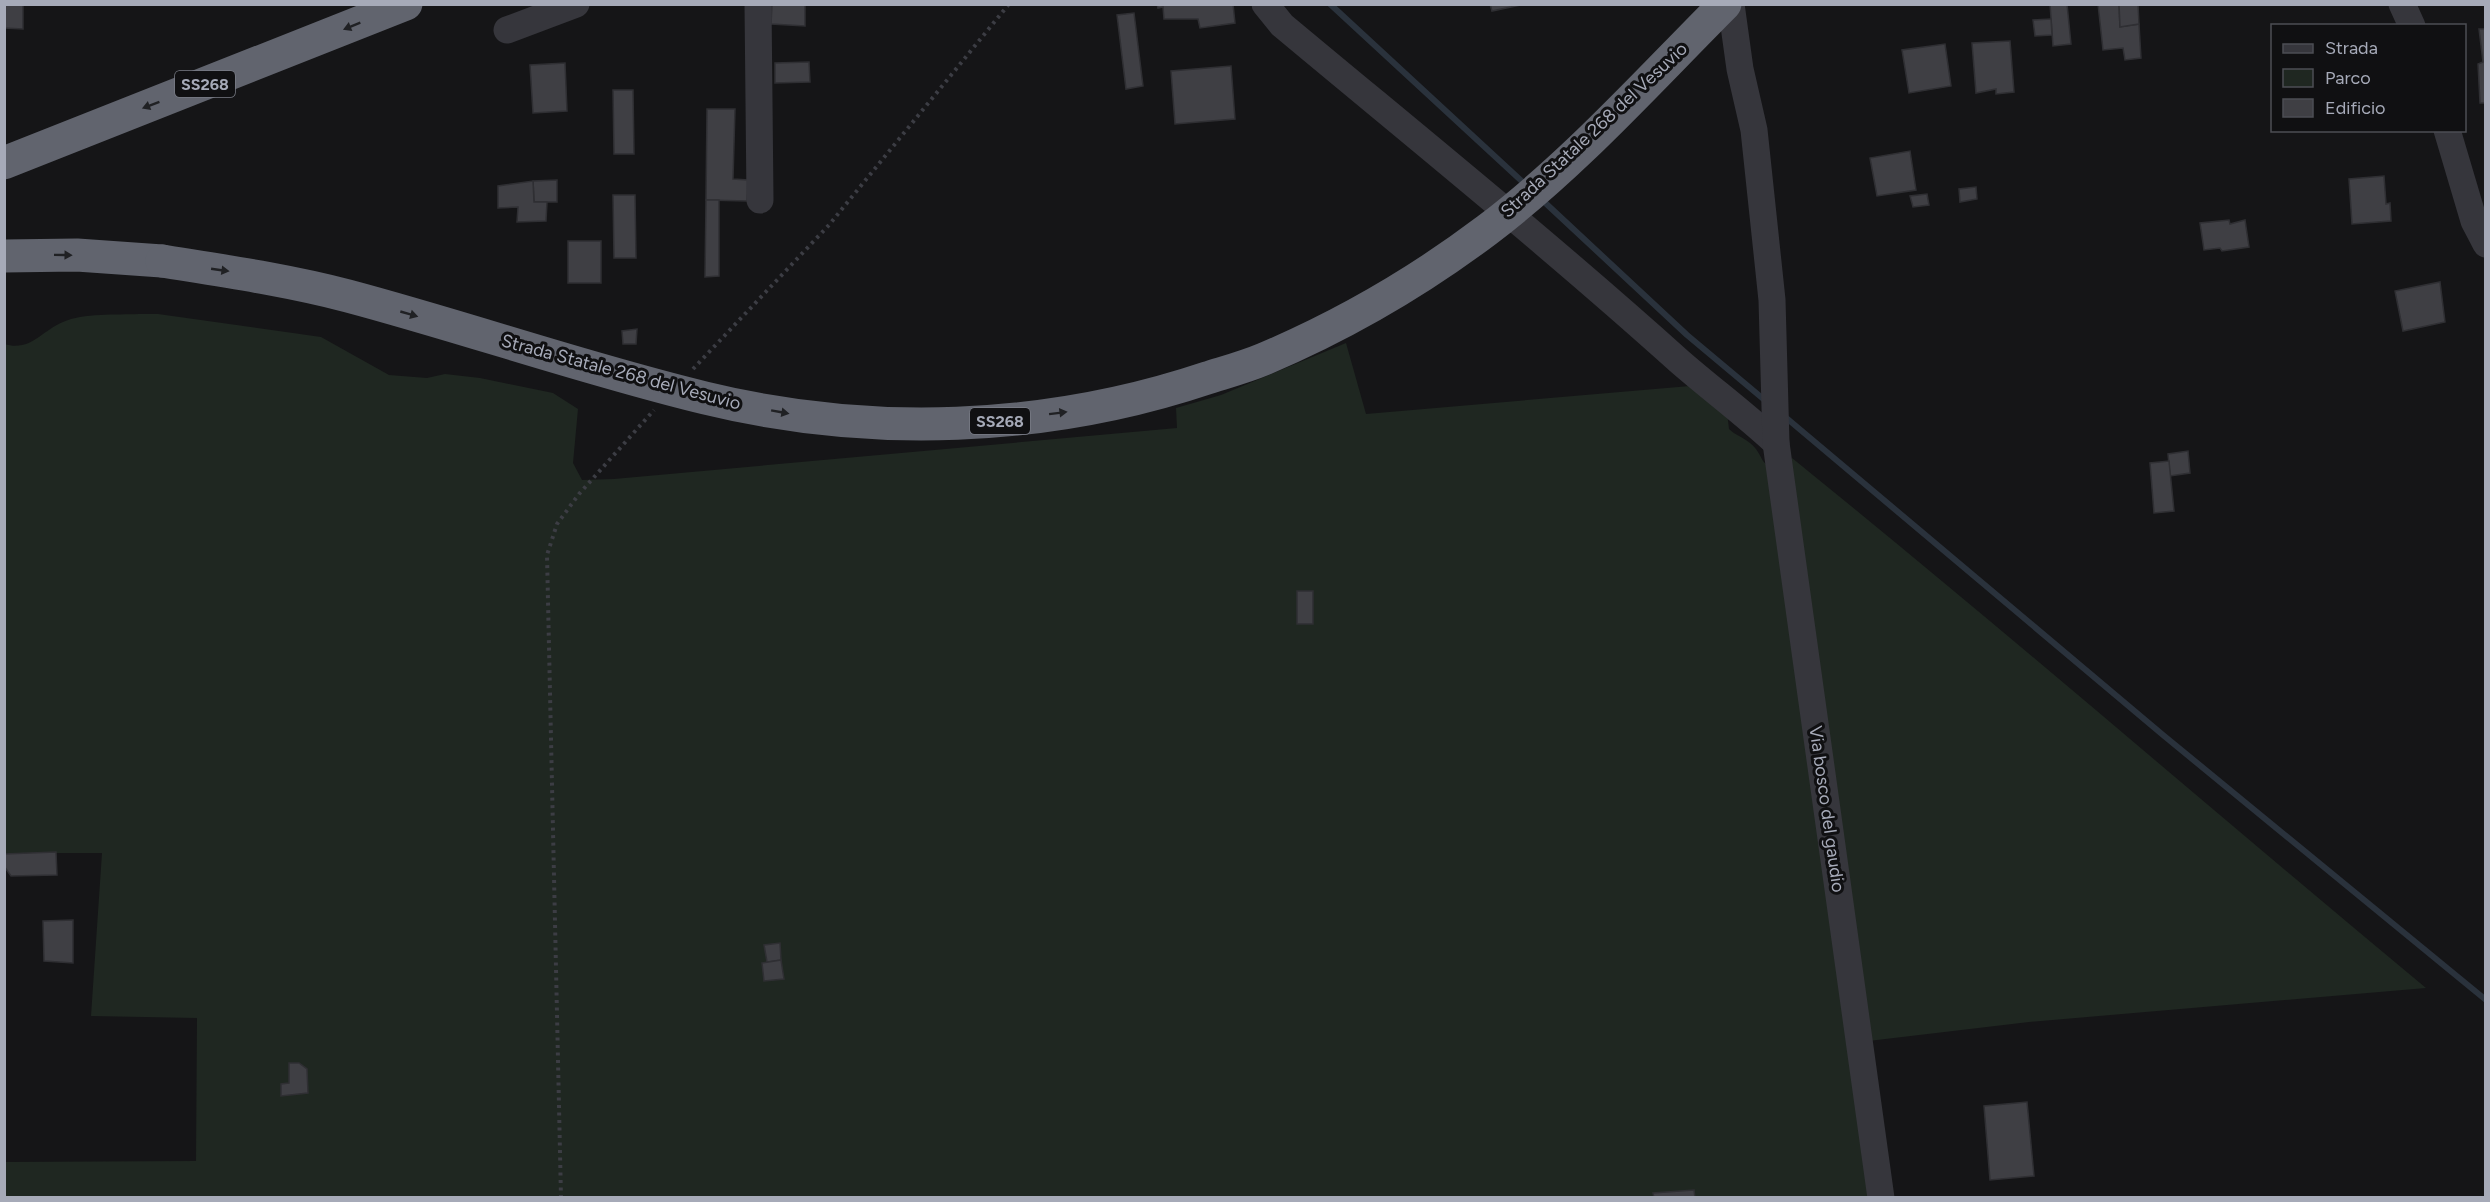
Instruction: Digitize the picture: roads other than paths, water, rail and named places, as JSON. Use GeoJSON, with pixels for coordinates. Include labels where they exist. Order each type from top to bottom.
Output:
{"type":"FeatureCollection","features":[{"type":"Feature","properties":{"kind":"highway","name":"SS268"},"geometry":{"type":"LineString","coordinates":[[4,163],[406,4]]}},
{"type":"Feature","properties":{"kind":"highway","name":"Strada Statale 268 del Vesuvio"},"geometry":{"type":"LineString","coordinates":[[4,256],[77,255],[162,261],[254,275],[346,296],[685,393],[799,416],[893,424],[987,422],[1080,411],[1171,390],[1260,360],[1345,321],[1413,282],[1490,227],[1562,166],[1725,4]]}},
{"type":"Feature","properties":{"kind":"street"},"geometry":{"type":"LineString","coordinates":[[507,30],[576,4]]}},
{"type":"Feature","properties":{"kind":"street"},"geometry":{"type":"LineString","coordinates":[[758,4],[760,200]]}},
{"type":"Feature","properties":{"kind":"street"},"geometry":{"type":"LineString","coordinates":[[1265,4],[1282,25],[1541,240],[1692,372],[1754,422],[1776,419]]}},
{"type":"Feature","properties":{"kind":"street","name":"Via bosco del gaudio"},"geometry":{"type":"LineString","coordinates":[[1731,4],[1740,69],[1754,130],[1772,300],[1776,419],[1881,1197]]}},
{"type":"Feature","properties":{"kind":"street"},"geometry":{"type":"LineString","coordinates":[[2402,4],[2411,24]]}},
{"type":"Feature","properties":{"kind":"street"},"geometry":{"type":"LineString","coordinates":[[2448,132],[2474,221],[2486,244]]}},
{"type":"Feature","properties":{"kind":"waterway"},"geometry":{"type":"LineString","coordinates":[[1330,4],[1526,185]]}},
{"type":"Feature","properties":{"kind":"waterway"},"geometry":{"type":"LineString","coordinates":[[1540,198],[1687,335],[1767,402]]}},
{"type":"Feature","properties":{"kind":"waterway"},"geometry":{"type":"LineString","coordinates":[[1784,416],[2163,735],[2486,1000]]}}]}
